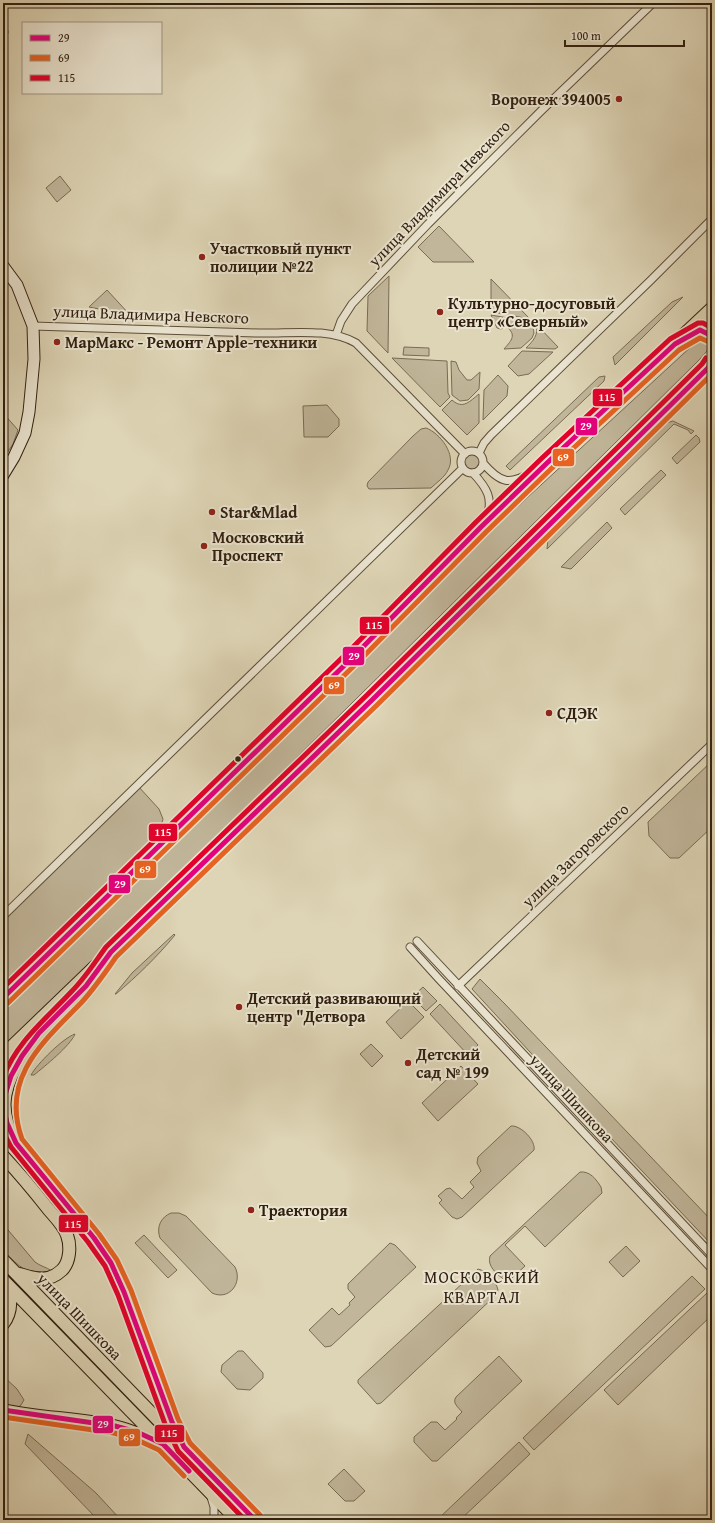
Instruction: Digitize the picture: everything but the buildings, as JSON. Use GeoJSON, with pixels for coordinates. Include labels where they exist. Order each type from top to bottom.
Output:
{"type":"FeatureCollection","features":[{"type":"Feature","properties":{"kind":"main road"},"geometry":{"type":"LineString","coordinates":[[3,998],[356,654],[481,527],[712,308]]}},
{"type":"Feature","properties":{"kind":"main road"},"geometry":{"type":"LineString","coordinates":[[675,344],[700,330],[712,336]]}},
{"type":"Feature","properties":{"kind":"main road"},"geometry":{"type":"LineString","coordinates":[[3,1055],[362,710],[711,365]]}},
{"type":"Feature","properties":{"kind":"main road"},"geometry":{"type":"LineString","coordinates":[[111,952],[83,990],[33,1040],[23,1053],[8,1083],[4,1097],[4,1109],[10,1132],[16,1143],[94,1238],[110,1263],[124,1292],[172,1422],[184,1447]]}},
{"type":"Feature","properties":{"kind":"main road"},"geometry":{"type":"LineString","coordinates":[[3,1156],[26,1181],[60,1224],[67,1235],[69,1247],[69,1258],[64,1268],[55,1276],[46,1279],[33,1278],[16,1272]]}},
{"type":"Feature","properties":{"kind":"main road","name":"улица Шишкова"},"geometry":{"type":"LineString","coordinates":[[3,1260],[255,1520]]}},
{"type":"Feature","properties":{"kind":"main road"},"geometry":{"type":"LineString","coordinates":[[3,1324],[7,1318],[10,1304],[10,1295],[4,1281]]}},
{"type":"Feature","properties":{"kind":"main road","name":"улица Шишкова"},"geometry":{"type":"LineString","coordinates":[[4,1281],[237,1520]]}},
{"type":"Feature","properties":{"kind":"main road"},"geometry":{"type":"LineString","coordinates":[[3,1410],[115,1426],[136,1432],[163,1444]]}},
{"type":"Feature","properties":{"kind":"street","name":"улица Владимира Невского"},"geometry":{"type":"LineString","coordinates":[[33,326],[336,335],[341,321],[352,304],[428,224],[541,111],[653,3]]}},
{"type":"Feature","properties":{"kind":"street"},"geometry":{"type":"LineString","coordinates":[[479,453],[484,443],[491,435],[712,219]]}},
{"type":"Feature","properties":{"kind":"street","name":"улица Владимира Невского"},"geometry":{"type":"LineString","coordinates":[[3,266],[17,285],[33,326],[34,359],[29,412],[25,433],[14,457],[3,475]]}},
{"type":"Feature","properties":{"kind":"street"},"geometry":{"type":"LineString","coordinates":[[336,335],[356,343],[465,454]]}},
{"type":"Feature","properties":{"kind":"street"},"geometry":{"type":"LineString","coordinates":[[481,527],[489,511],[489,498],[483,485],[473,473],[468,472],[463,468],[461,462],[465,454],[470,451],[479,453],[484,463],[495,475],[511,481],[519,480],[547,463]]}},
{"type":"Feature","properties":{"kind":"street"},"geometry":{"type":"LineString","coordinates":[[473,473],[481,469],[484,463]]}},
{"type":"Feature","properties":{"kind":"street"},"geometry":{"type":"LineString","coordinates":[[3,916],[463,468]]}},
{"type":"Feature","properties":{"kind":"street","name":"улица Загоровского"},"geometry":{"type":"LineString","coordinates":[[458,986],[712,744]]}},
{"type":"Feature","properties":{"kind":"street","name":"улица Шишкова"},"geometry":{"type":"LineString","coordinates":[[417,941],[712,1255]]}},
{"type":"Feature","properties":{"kind":"street","name":"улица Шишкова"},"geometry":{"type":"LineString","coordinates":[[410,947],[459,1001],[712,1269]]}},
{"type":"Feature","properties":{"kind":"street"},"geometry":{"type":"LineString","coordinates":[[210,1493],[214,1507],[214,1520]]}},
{"type":"Feature","properties":{"kind":"shaded area"},"geometry":{"type":"Polygon","coordinates":[[[60,176],[71,190],[57,202],[46,188],[60,176]]]}},
{"type":"Feature","properties":{"kind":"shaded area"},"geometry":{"type":"Polygon","coordinates":[[[439,226],[474,262],[433,262],[418,247],[439,226]]]}},
{"type":"Feature","properties":{"kind":"shaded area"},"geometry":{"type":"Polygon","coordinates":[[[389,276],[388,353],[367,331],[368,296],[389,276]]]}},
{"type":"Feature","properties":{"kind":"shaded area"},"geometry":{"type":"Polygon","coordinates":[[[491,279],[530,319],[493,312],[491,310],[491,279]]]}},
{"type":"Feature","properties":{"kind":"shaded area"},"geometry":{"type":"Polygon","coordinates":[[[107,290],[130,315],[89,307],[107,290]]]}},
{"type":"Feature","properties":{"kind":"shaded area"},"geometry":{"type":"Polygon","coordinates":[[[683,297],[615,365],[613,357],[672,302],[683,297]]]}},
{"type":"Feature","properties":{"kind":"shaded area"},"geometry":{"type":"Polygon","coordinates":[[[491,315],[519,320],[501,329],[497,328],[491,315]]]}},
{"type":"Feature","properties":{"kind":"shaded area"},"geometry":{"type":"Polygon","coordinates":[[[523,321],[530,323],[532,326],[534,333],[532,338],[521,348],[504,349],[512,339],[511,331],[508,328],[523,321]]]}},
{"type":"Feature","properties":{"kind":"shaded area"},"geometry":{"type":"Polygon","coordinates":[[[536,324],[558,347],[555,349],[526,348],[536,335],[536,324]]]}},
{"type":"Feature","properties":{"kind":"shaded area"},"geometry":{"type":"Polygon","coordinates":[[[702,340],[709,345],[707,351],[699,360],[3,1048],[3,1003],[491,531],[694,344],[702,340]]]}},
{"type":"Feature","properties":{"kind":"shaded area"},"geometry":{"type":"Polygon","coordinates":[[[404,347],[429,348],[429,356],[403,355],[404,347]]]}},
{"type":"Feature","properties":{"kind":"shaded area"},"geometry":{"type":"Polygon","coordinates":[[[522,351],[553,352],[529,374],[518,376],[508,366],[522,351]]]}},
{"type":"Feature","properties":{"kind":"shaded area"},"geometry":{"type":"Polygon","coordinates":[[[392,358],[447,361],[448,393],[450,397],[440,407],[392,358]]]}},
{"type":"Feature","properties":{"kind":"shaded area"},"geometry":{"type":"Polygon","coordinates":[[[451,361],[456,362],[459,370],[467,380],[471,380],[480,372],[479,389],[468,400],[460,401],[452,395],[451,361]]]}},
{"type":"Feature","properties":{"kind":"shaded area"},"geometry":{"type":"Polygon","coordinates":[[[498,375],[508,386],[507,396],[483,420],[484,390],[498,375]]]}},
{"type":"Feature","properties":{"kind":"shaded area"},"geometry":{"type":"Polygon","coordinates":[[[605,376],[604,381],[510,470],[506,466],[599,377],[605,376]]]}},
{"type":"Feature","properties":{"kind":"shaded area"},"geometry":{"type":"Polygon","coordinates":[[[479,394],[479,423],[467,435],[442,410],[452,400],[456,403],[463,404],[469,402],[479,394]]]}},
{"type":"Feature","properties":{"kind":"shaded area"},"geometry":{"type":"Polygon","coordinates":[[[327,405],[339,419],[339,426],[328,437],[304,437],[303,406],[327,405]]]}},
{"type":"Feature","properties":{"kind":"shaded area"},"geometry":{"type":"Polygon","coordinates":[[[3,413],[18,430],[13,444],[3,459],[3,413]]]}},
{"type":"Feature","properties":{"kind":"shaded area"},"geometry":{"type":"Polygon","coordinates":[[[673,421],[694,431],[691,434],[688,430],[674,424],[547,549],[548,540],[666,423],[673,421]]]}},
{"type":"Feature","properties":{"kind":"shaded area"},"geometry":{"type":"Polygon","coordinates":[[[426,428],[437,435],[449,451],[450,464],[447,473],[431,488],[369,489],[367,486],[368,482],[413,436],[421,429],[426,428]]]}},
{"type":"Feature","properties":{"kind":"shaded area"},"geometry":{"type":"Polygon","coordinates":[[[696,435],[700,442],[677,464],[672,458],[696,435]]]}},
{"type":"Feature","properties":{"kind":"shaded area"},"geometry":{"type":"Polygon","coordinates":[[[472,453],[478,455],[480,461],[478,467],[472,469],[466,467],[464,461],[466,455],[472,453]]]}},
{"type":"Feature","properties":{"kind":"shaded area"},"geometry":{"type":"Polygon","coordinates":[[[661,470],[666,475],[625,515],[620,509],[661,470]]]}},
{"type":"Feature","properties":{"kind":"shaded area"},"geometry":{"type":"Polygon","coordinates":[[[607,522],[612,528],[571,569],[561,567],[607,522]]]}},
{"type":"Feature","properties":{"kind":"shaded area"},"geometry":{"type":"Polygon","coordinates":[[[712,761],[712,827],[679,858],[670,858],[649,836],[648,822],[712,761]]]}},
{"type":"Feature","properties":{"kind":"shaded area"},"geometry":{"type":"Polygon","coordinates":[[[138,786],[159,809],[163,819],[160,830],[127,870],[3,998],[3,916],[138,786]]]}},
{"type":"Feature","properties":{"kind":"shaded area"},"geometry":{"type":"Polygon","coordinates":[[[174,934],[175,935],[154,959],[115,994],[132,973],[174,934]]]}},
{"type":"Feature","properties":{"kind":"shaded area"},"geometry":{"type":"Polygon","coordinates":[[[480,979],[712,1221],[712,1245],[472,989],[480,979]]]}},
{"type":"Feature","properties":{"kind":"shaded area"},"geometry":{"type":"Polygon","coordinates":[[[423,987],[437,1001],[426,1011],[412,997],[423,987]]]}},
{"type":"Feature","properties":{"kind":"shaded area"},"geometry":{"type":"Polygon","coordinates":[[[408,1001],[424,1017],[401,1039],[386,1022],[408,1001]]]}},
{"type":"Feature","properties":{"kind":"shaded area"},"geometry":{"type":"Polygon","coordinates":[[[440,1004],[478,1045],[468,1055],[430,1014],[440,1004]]]}},
{"type":"Feature","properties":{"kind":"shaded area"},"geometry":{"type":"Polygon","coordinates":[[[75,1034],[57,1056],[34,1075],[31,1075],[51,1052],[70,1036],[75,1034]]]}},
{"type":"Feature","properties":{"kind":"shaded area"},"geometry":{"type":"Polygon","coordinates":[[[371,1044],[383,1056],[372,1067],[360,1054],[371,1044]]]}},
{"type":"Feature","properties":{"kind":"shaded area"},"geometry":{"type":"Polygon","coordinates":[[[461,1066],[478,1084],[438,1121],[422,1103],[461,1066]]]}},
{"type":"Feature","properties":{"kind":"shaded area"},"geometry":{"type":"Polygon","coordinates":[[[511,1126],[519,1128],[527,1134],[533,1142],[534,1150],[462,1217],[457,1219],[452,1217],[439,1203],[442,1200],[438,1196],[446,1189],[450,1188],[462,1199],[474,1187],[470,1182],[481,1171],[477,1163],[478,1157],[511,1126]]]}},
{"type":"Feature","properties":{"kind":"shaded area"},"geometry":{"type":"Polygon","coordinates":[[[580,1172],[587,1173],[592,1176],[601,1187],[602,1193],[545,1247],[525,1226],[505,1245],[525,1266],[512,1278],[506,1280],[503,1279],[491,1266],[489,1260],[490,1256],[580,1172]]]}},
{"type":"Feature","properties":{"kind":"shaded area"},"geometry":{"type":"Polygon","coordinates":[[[171,1213],[179,1213],[186,1216],[235,1267],[237,1273],[236,1284],[229,1293],[218,1295],[212,1293],[160,1238],[160,1223],[164,1217],[171,1213]]]}},
{"type":"Feature","properties":{"kind":"shaded area"},"geometry":{"type":"Polygon","coordinates":[[[3,1224],[35,1262],[52,1271],[35,1272],[19,1266],[3,1250],[3,1224]]]}},
{"type":"Feature","properties":{"kind":"shaded area"},"geometry":{"type":"Polygon","coordinates":[[[144,1235],[177,1270],[168,1278],[135,1243],[144,1235]]]}},
{"type":"Feature","properties":{"kind":"shaded area"},"geometry":{"type":"Polygon","coordinates":[[[390,1243],[395,1245],[416,1267],[331,1346],[325,1347],[309,1330],[332,1308],[339,1315],[350,1305],[349,1303],[355,1297],[348,1289],[348,1284],[390,1243]]]}},
{"type":"Feature","properties":{"kind":"shaded area"},"geometry":{"type":"Polygon","coordinates":[[[626,1246],[640,1261],[623,1277],[609,1262],[626,1246]]]}},
{"type":"Feature","properties":{"kind":"shaded area"},"geometry":{"type":"Polygon","coordinates":[[[3,1266],[249,1520],[242,1520],[3,1273],[3,1266]]]}},
{"type":"Feature","properties":{"kind":"shaded area"},"geometry":{"type":"Polygon","coordinates":[[[478,1269],[488,1274],[493,1280],[498,1290],[496,1295],[381,1403],[377,1404],[358,1383],[358,1380],[478,1269]]]}},
{"type":"Feature","properties":{"kind":"shaded area"},"geometry":{"type":"Polygon","coordinates":[[[692,1276],[705,1289],[534,1450],[523,1438],[692,1276]]]}},
{"type":"Feature","properties":{"kind":"shaded area"},"geometry":{"type":"Polygon","coordinates":[[[708,1292],[712,1297],[712,1315],[618,1405],[604,1390],[708,1292]]]}},
{"type":"Feature","properties":{"kind":"shaded area"},"geometry":{"type":"Polygon","coordinates":[[[238,1351],[243,1351],[263,1373],[263,1378],[250,1390],[237,1389],[221,1372],[222,1365],[238,1351]]]}},
{"type":"Feature","properties":{"kind":"shaded area"},"geometry":{"type":"Polygon","coordinates":[[[499,1356],[522,1381],[437,1461],[432,1461],[414,1442],[414,1437],[431,1422],[437,1422],[445,1430],[457,1419],[456,1418],[462,1412],[455,1403],[456,1397],[499,1356]]]}},
{"type":"Feature","properties":{"kind":"shaded area"},"geometry":{"type":"Polygon","coordinates":[[[3,1376],[17,1389],[24,1400],[16,1409],[3,1407],[3,1376]]]}},
{"type":"Feature","properties":{"kind":"shaded area"},"geometry":{"type":"Polygon","coordinates":[[[28,1434],[96,1493],[121,1520],[98,1520],[25,1444],[28,1434]]]}},
{"type":"Feature","properties":{"kind":"shaded area"},"geometry":{"type":"Polygon","coordinates":[[[519,1442],[530,1454],[460,1520],[437,1520],[519,1442]]]}},
{"type":"Feature","properties":{"kind":"shaded area"},"geometry":{"type":"Polygon","coordinates":[[[344,1469],[365,1491],[354,1501],[345,1501],[328,1484],[344,1469]]]}},
{"type":"Feature","properties":{"kind":"transit line","name":"115"},"geometry":{"type":"LineString","coordinates":[[3,988],[351,649],[476,522],[542,458],[670,339],[698,323],[703,323],[712,328]]}},
{"type":"Feature","properties":{"kind":"transit line","name":"29"},"geometry":{"type":"LineString","coordinates":[[3,998],[356,654],[481,527],[547,463],[675,344],[700,330],[712,336]]}},
{"type":"Feature","properties":{"kind":"transit line","name":"69"},"geometry":{"type":"LineString","coordinates":[[8,1003],[361,659],[486,532],[552,468],[679,350],[700,338],[709,342]]}},
{"type":"Feature","properties":{"kind":"transit line","name":"115"},"geometry":{"type":"LineString","coordinates":[[3,1078],[9,1065],[24,1042],[42,1021],[77,986],[106,947],[367,695],[702,364],[706,358]]}},
{"type":"Feature","properties":{"kind":"transit line","name":"29"},"geometry":{"type":"LineString","coordinates":[[255,1520],[184,1447],[172,1422],[124,1292],[111,1263],[94,1238],[16,1143],[7,1123],[5,1114],[5,1095],[11,1076],[22,1056],[39,1033],[86,986],[111,952],[372,700],[708,368],[712,361]]}},
{"type":"Feature","properties":{"kind":"transit line","name":"69"},"geometry":{"type":"LineString","coordinates":[[260,1515],[190,1443],[178,1419],[131,1290],[117,1260],[99,1234],[22,1139],[17,1117],[17,1098],[21,1079],[29,1063],[40,1047],[86,998],[116,957],[377,705],[712,374]]}},
{"type":"Feature","properties":{"kind":"transit line","name":"115"},"geometry":{"type":"LineString","coordinates":[[3,1132],[11,1147],[88,1242],[105,1266],[118,1295],[165,1424],[178,1451],[245,1520]]}},
{"type":"Feature","properties":{"kind":"transit line","name":"29"},"geometry":{"type":"LineString","coordinates":[[3,1410],[115,1426],[137,1432],[163,1444],[189,1471]]}},
{"type":"Feature","properties":{"kind":"transit line","name":"69"},"geometry":{"type":"LineString","coordinates":[[3,1417],[114,1433],[135,1439],[159,1450],[184,1476]]}},
{"type":"Feature","properties":{"kind":"place","name":"Воронеж 394005"},"geometry":{"type":"Point","coordinates":[619,99]}},
{"type":"Feature","properties":{"kind":"place","name":"Участковый пункт полиции №22"},"geometry":{"type":"Point","coordinates":[202,257]}},
{"type":"Feature","properties":{"kind":"place","name":"Культурно-досуговый центр «Северный»"},"geometry":{"type":"Point","coordinates":[440,312]}},
{"type":"Feature","properties":{"kind":"place","name":"МарМакс - Ремонт Apple-техники"},"geometry":{"type":"Point","coordinates":[57,342]}},
{"type":"Feature","properties":{"kind":"place","name":"Star&Mlad"},"geometry":{"type":"Point","coordinates":[212,512]}},
{"type":"Feature","properties":{"kind":"place","name":"Московский Проспект"},"geometry":{"type":"Point","coordinates":[204,546]}},
{"type":"Feature","properties":{"kind":"place","name":"СДЭК"},"geometry":{"type":"Point","coordinates":[549,713]}},
{"type":"Feature","properties":{"kind":"place","name":"Детский развивающий центр \"Детвора"},"geometry":{"type":"Point","coordinates":[239,1007]}},
{"type":"Feature","properties":{"kind":"place","name":"Детский сад № 199"},"geometry":{"type":"Point","coordinates":[408,1063]}},
{"type":"Feature","properties":{"kind":"place","name":"Траектория"},"geometry":{"type":"Point","coordinates":[251,1210]}},
{"type":"Feature","properties":{"kind":"district","name":"МОСКОВСКИЙ КВАРТАЛ"},"geometry":{"type":"Point","coordinates":[482,1286]}}]}
